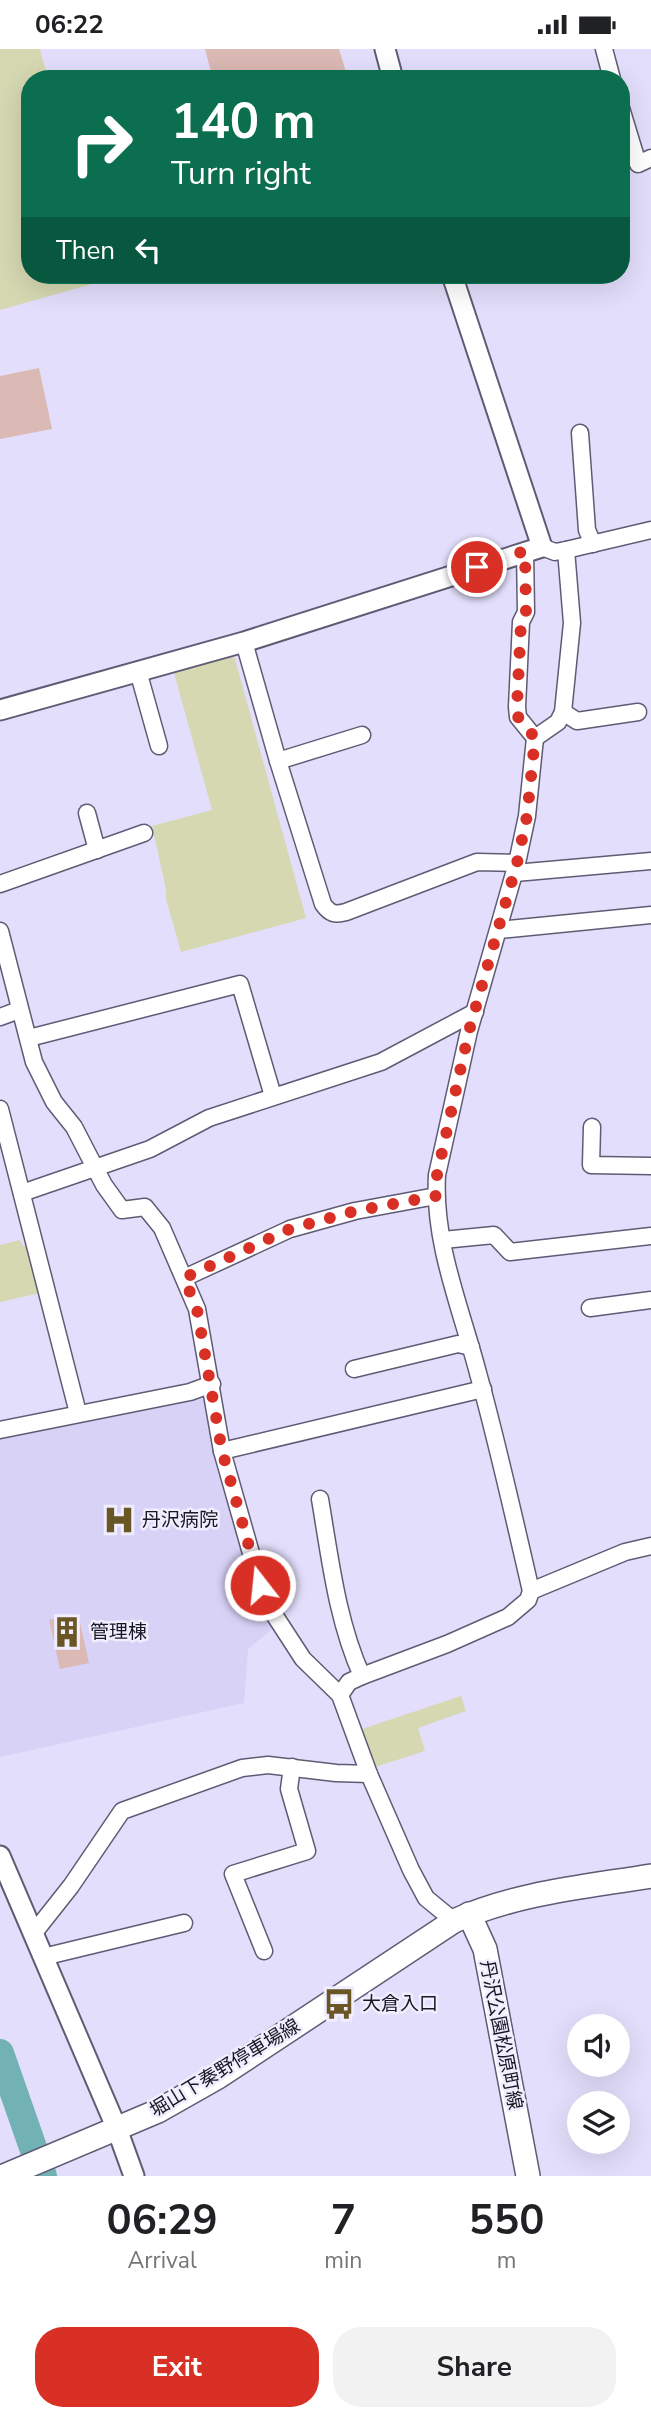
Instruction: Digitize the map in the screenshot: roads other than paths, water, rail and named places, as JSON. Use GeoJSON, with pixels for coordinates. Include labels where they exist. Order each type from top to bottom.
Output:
{"type":"FeatureCollection","features":[{"type":"Feature","properties":{"kind":"main road"},"geometry":{"type":"LineString","coordinates":[[461,1917],[526,1896],[651,1876]]}},
{"type":"Feature","properties":{"kind":"main road","name":"堀山下秦野停車場線"},"geometry":{"type":"LineString","coordinates":[[5,2176],[158,2112],[218,2077],[461,1917]]}},
{"type":"Feature","properties":{"kind":"main road","name":"丹沢公園松原町線"},"geometry":{"type":"LineString","coordinates":[[461,1917],[485,1949],[528,2176]]}},
{"type":"Feature","properties":{"kind":"street"},"geometry":{"type":"LineString","coordinates":[[385,49],[391,70]]}},
{"type":"Feature","properties":{"kind":"street"},"geometry":{"type":"LineString","coordinates":[[604,49],[610,70]]}},
{"type":"Feature","properties":{"kind":"street"},"geometry":{"type":"LineString","coordinates":[[630,138],[638,164],[651,158]]}},
{"type":"Feature","properties":{"kind":"street"},"geometry":{"type":"LineString","coordinates":[[340,1695],[349,1682],[508,1617],[528,1600],[531,1591],[471,1347],[450,1283],[436,1196],[437,1175],[469,1031],[516,868],[527,816],[535,738],[518,717],[517,706],[521,622],[526,612],[533,549],[455,284]]}},
{"type":"Feature","properties":{"kind":"street"},"geometry":{"type":"LineString","coordinates":[[580,433],[587,530],[593,544]]}},
{"type":"Feature","properties":{"kind":"street"},"geometry":{"type":"LineString","coordinates":[[0,711],[243,642],[533,549],[566,551],[651,530]]}},
{"type":"Feature","properties":{"kind":"street"},"geometry":{"type":"LineString","coordinates":[[535,738],[558,722],[563,712],[572,624],[566,551]]}},
{"type":"Feature","properties":{"kind":"street"},"geometry":{"type":"LineString","coordinates":[[243,642],[323,904],[328,911],[336,914],[346,912],[477,862],[516,868],[651,860]]}},
{"type":"Feature","properties":{"kind":"street"},"geometry":{"type":"LineString","coordinates":[[138,671],[159,746]]}},
{"type":"Feature","properties":{"kind":"street"},"geometry":{"type":"LineString","coordinates":[[563,712],[577,721],[638,712]]}},
{"type":"Feature","properties":{"kind":"street"},"geometry":{"type":"LineString","coordinates":[[278,761],[362,735]]}},
{"type":"Feature","properties":{"kind":"street"},"geometry":{"type":"LineString","coordinates":[[87,813],[97,850]]}},
{"type":"Feature","properties":{"kind":"street"},"geometry":{"type":"LineString","coordinates":[[0,884],[97,850],[122,849],[144,833]]}},
{"type":"Feature","properties":{"kind":"street"},"geometry":{"type":"LineString","coordinates":[[499,930],[651,915]]}},
{"type":"Feature","properties":{"kind":"street"},"geometry":{"type":"LineString","coordinates":[[0,932],[34,1062],[54,1102],[74,1127],[104,1185],[122,1210],[145,1207],[162,1228],[197,1309],[222,1451],[264,1599],[303,1659],[340,1695],[394,1835],[426,1898],[461,1917]]}},
{"type":"Feature","properties":{"kind":"street"},"geometry":{"type":"LineString","coordinates":[[29,1038],[240,983],[273,1096]]}},
{"type":"Feature","properties":{"kind":"street"},"geometry":{"type":"LineString","coordinates":[[0,1017],[19,1010]]}},
{"type":"Feature","properties":{"kind":"street"},"geometry":{"type":"LineString","coordinates":[[22,1193],[150,1149],[209,1118],[381,1062],[475,1012]]}},
{"type":"Feature","properties":{"kind":"street"},"geometry":{"type":"LineString","coordinates":[[0,1109],[78,1413]]}},
{"type":"Feature","properties":{"kind":"street"},"geometry":{"type":"LineString","coordinates":[[592,1127],[591,1165],[651,1167]]}},
{"type":"Feature","properties":{"kind":"street"},"geometry":{"type":"LineString","coordinates":[[184,1278],[290,1229],[355,1211],[436,1196]]}},
{"type":"Feature","properties":{"kind":"street"},"geometry":{"type":"LineString","coordinates":[[443,1240],[495,1235],[510,1252],[651,1236]]}},
{"type":"Feature","properties":{"kind":"street"},"geometry":{"type":"LineString","coordinates":[[590,1308],[651,1300]]}},
{"type":"Feature","properties":{"kind":"street"},"geometry":{"type":"LineString","coordinates":[[354,1369],[458,1344],[471,1347]]}},
{"type":"Feature","properties":{"kind":"street"},"geometry":{"type":"LineString","coordinates":[[0,1430],[190,1392],[212,1384]]}},
{"type":"Feature","properties":{"kind":"street"},"geometry":{"type":"LineString","coordinates":[[222,1451],[482,1389]]}},
{"type":"Feature","properties":{"kind":"street"},"geometry":{"type":"LineString","coordinates":[[320,1499],[336,1588],[354,1658],[362,1676]]}},
{"type":"Feature","properties":{"kind":"street"},"geometry":{"type":"LineString","coordinates":[[531,1591],[625,1552],[651,1546]]}},
{"type":"Feature","properties":{"kind":"street"},"geometry":{"type":"LineString","coordinates":[[33,1934],[71,1886],[122,1811],[242,1768],[268,1765],[369,1774]]}},
{"type":"Feature","properties":{"kind":"street"},"geometry":{"type":"LineString","coordinates":[[264,1951],[233,1874],[307,1851],[289,1789],[292,1767]]}},
{"type":"Feature","properties":{"kind":"street"},"geometry":{"type":"LineString","coordinates":[[0,1856],[117,2129],[134,2176]]}},
{"type":"Feature","properties":{"kind":"street"},"geometry":{"type":"LineString","coordinates":[[43,1957],[153,1937],[184,1923]]}},
{"type":"Feature","properties":{"kind":"waterway"},"geometry":{"type":"LineString","coordinates":[[0,2053],[43,2176]]}},
{"type":"Feature","properties":{"kind":"place","name":"丹沢病院"},"geometry":{"type":"Point","coordinates":[119,1520]}},
{"type":"Feature","properties":{"kind":"place","name":"管理棟"},"geometry":{"type":"Point","coordinates":[67,1632]}},
{"type":"Feature","properties":{"kind":"place","name":"大倉入口"},"geometry":{"type":"Point","coordinates":[339,2004]}}]}
